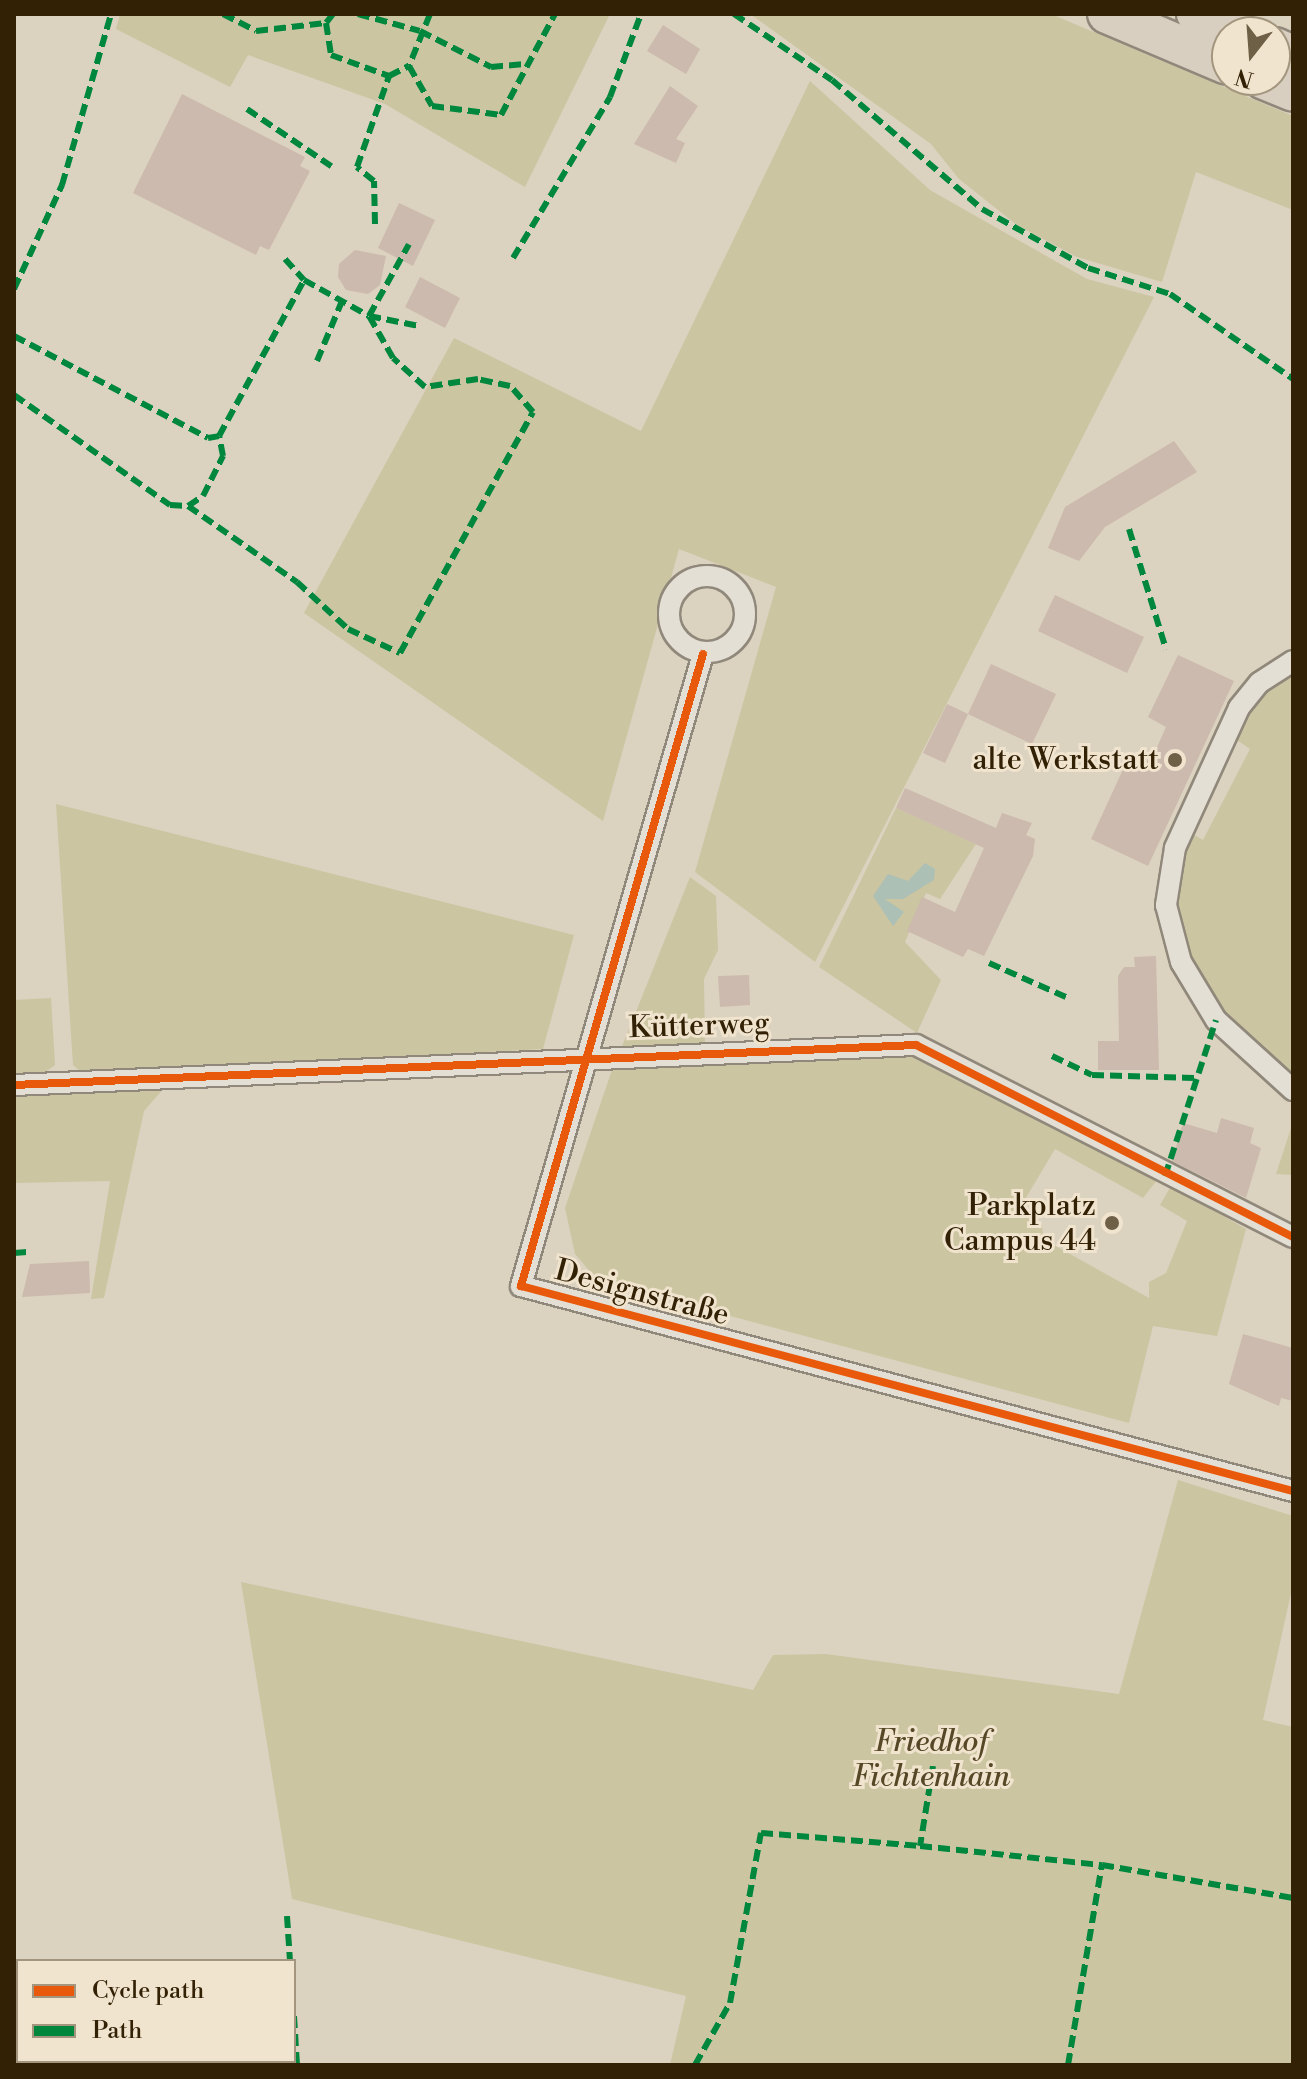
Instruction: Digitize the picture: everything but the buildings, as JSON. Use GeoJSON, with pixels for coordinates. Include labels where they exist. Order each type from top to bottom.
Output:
{"type":"FeatureCollection","features":[{"type":"Feature","properties":{"kind":"highway"},"geometry":{"type":"LineString","coordinates":[[1107,14],[1211,58]]}},
{"type":"Feature","properties":{"kind":"street","name":"Designstraße"},"geometry":{"type":"LineString","coordinates":[[703,654],[593,1055],[521,1286],[1293,1491]]}},
{"type":"Feature","properties":{"kind":"street"},"geometry":{"type":"LineString","coordinates":[[1293,661],[1259,683],[1239,708],[1175,848],[1166,905],[1181,962],[1212,1013],[1252,1059],[1293,1090]]}},
{"type":"Feature","properties":{"kind":"street","name":"Kütterweg"},"geometry":{"type":"LineString","coordinates":[[14,1085],[593,1055],[916,1045],[1293,1237]]}},
{"type":"Feature","properties":{"kind":"green space"},"geometry":{"type":"Polygon","coordinates":[[[120,14],[610,14],[525,187],[385,104],[248,55],[230,87],[116,29],[120,14]]]}},
{"type":"Feature","properties":{"kind":"green space"},"geometry":{"type":"Polygon","coordinates":[[[750,14],[1051,14],[1211,81],[1211,96],[1246,96],[1293,116],[1293,210],[1196,172],[1162,282],[1077,257],[1017,225],[959,179],[931,144],[750,14]]]}},
{"type":"Feature","properties":{"kind":"green space"},"geometry":{"type":"Polygon","coordinates":[[[810,81],[930,190],[1087,279],[1154,297],[815,962],[695,872],[776,587],[679,549],[603,821],[304,613],[454,338],[641,431],[810,81]]]}},
{"type":"Feature","properties":{"kind":"green space"},"geometry":{"type":"Polygon","coordinates":[[[1293,673],[1293,1080],[1254,1050],[1216,1005],[1182,944],[1171,896],[1189,832],[1203,840],[1250,749],[1234,738],[1260,696],[1293,673]]]}},
{"type":"Feature","properties":{"kind":"green space"},"geometry":{"type":"Polygon","coordinates":[[[56,804],[574,935],[543,1049],[83,1074],[73,1065],[56,804]]]}},
{"type":"Feature","properties":{"kind":"green space"},"geometry":{"type":"Polygon","coordinates":[[[896,808],[976,844],[940,899],[926,893],[905,942],[941,980],[917,1033],[819,967],[896,808]]]}},
{"type":"Feature","properties":{"kind":"green space"},"geometry":{"type":"Polygon","coordinates":[[[690,877],[716,896],[718,950],[704,979],[705,1045],[621,1049],[690,877]]]}},
{"type":"Feature","properties":{"kind":"green space"},"geometry":{"type":"Polygon","coordinates":[[[51,998],[55,1065],[35,1079],[14,1080],[14,1000],[51,998]]]}},
{"type":"Feature","properties":{"kind":"green space"},"geometry":{"type":"Polygon","coordinates":[[[913,1051],[1157,1180],[1143,1198],[1055,1149],[1018,1211],[1042,1225],[1043,1239],[1149,1298],[1149,1282],[1166,1273],[1187,1221],[1160,1205],[1171,1186],[1246,1229],[1217,1336],[1153,1326],[1129,1423],[622,1287],[593,1275],[575,1254],[565,1208],[615,1061],[913,1051]]]}},
{"type":"Feature","properties":{"kind":"green space"},"geometry":{"type":"Polygon","coordinates":[[[164,1088],[144,1111],[104,1298],[91,1299],[110,1181],[14,1183],[14,1089],[164,1088]]]}},
{"type":"Feature","properties":{"kind":"green space"},"geometry":{"type":"Polygon","coordinates":[[[1293,1122],[1293,1175],[1276,1174],[1293,1122]]]}},
{"type":"Feature","properties":{"kind":"green space","name":"Friedhof Fichtenhain"},"geometry":{"type":"Polygon","coordinates":[[[1178,1480],[1293,1516],[1293,1584],[1263,1720],[1293,1727],[1293,2065],[670,2065],[686,1996],[292,1899],[241,1582],[753,1690],[773,1655],[826,1654],[1119,1694],[1178,1480]]]}},
{"type":"Feature","properties":{"kind":"shaded area"},"geometry":{"type":"Polygon","coordinates":[[[925,863],[935,869],[934,880],[903,899],[885,899],[904,912],[893,926],[873,896],[888,874],[908,881],[925,863]]]}},
{"type":"Feature","properties":{"kind":"marked path"},"geometry":{"type":"LineString","coordinates":[[14,289],[62,185],[111,14]]}},
{"type":"Feature","properties":{"kind":"marked path"},"geometry":{"type":"LineString","coordinates":[[223,14],[256,31],[326,23]]}},
{"type":"Feature","properties":{"kind":"marked path"},"geometry":{"type":"LineString","coordinates":[[333,14],[326,23],[331,55],[389,76],[409,66]]}},
{"type":"Feature","properties":{"kind":"marked path"},"geometry":{"type":"LineString","coordinates":[[358,14],[420,31],[491,67],[525,64]]}},
{"type":"Feature","properties":{"kind":"marked path"},"geometry":{"type":"LineString","coordinates":[[430,14],[409,66],[432,106],[501,115],[555,14]]}},
{"type":"Feature","properties":{"kind":"marked path"},"geometry":{"type":"LineString","coordinates":[[513,258],[610,97],[641,14]]}},
{"type":"Feature","properties":{"kind":"marked path"},"geometry":{"type":"LineString","coordinates":[[734,14],[832,80],[982,209],[1088,268],[1170,294],[1293,379]]}},
{"type":"Feature","properties":{"kind":"marked path"},"geometry":{"type":"LineString","coordinates":[[375,224],[374,181],[357,167],[389,76]]}},
{"type":"Feature","properties":{"kind":"marked path"},"geometry":{"type":"LineString","coordinates":[[247,109],[331,166]]}},
{"type":"Feature","properties":{"kind":"marked path"},"geometry":{"type":"LineString","coordinates":[[188,506],[297,582],[348,629],[400,653],[533,412],[510,386],[478,379],[425,387],[393,358],[369,316],[409,244]]}},
{"type":"Feature","properties":{"kind":"marked path"},"geometry":{"type":"LineString","coordinates":[[285,259],[304,280],[369,316],[419,326]]}},
{"type":"Feature","properties":{"kind":"marked path"},"geometry":{"type":"LineString","coordinates":[[14,395],[170,505],[188,506],[203,496],[223,456],[219,436],[304,280]]}},
{"type":"Feature","properties":{"kind":"marked path"},"geometry":{"type":"LineString","coordinates":[[317,361],[342,301]]}},
{"type":"Feature","properties":{"kind":"marked path"},"geometry":{"type":"LineString","coordinates":[[14,336],[208,438],[219,436]]}},
{"type":"Feature","properties":{"kind":"marked path"},"geometry":{"type":"LineString","coordinates":[[1129,529],[1166,649]]}},
{"type":"Feature","properties":{"kind":"marked path"},"geometry":{"type":"LineString","coordinates":[[989,963],[1066,997]]}},
{"type":"Feature","properties":{"kind":"marked path"},"geometry":{"type":"LineString","coordinates":[[1165,1176],[1216,1020]]}},
{"type":"Feature","properties":{"kind":"marked path"},"geometry":{"type":"LineString","coordinates":[[1052,1056],[1092,1075],[1194,1078]]}},
{"type":"Feature","properties":{"kind":"marked path"},"geometry":{"type":"LineString","coordinates":[[14,1253],[27,1252]]}},
{"type":"Feature","properties":{"kind":"marked path"},"geometry":{"type":"LineString","coordinates":[[933,1766],[920,1846],[1102,1865],[1293,1898]]}},
{"type":"Feature","properties":{"kind":"marked path"},"geometry":{"type":"LineString","coordinates":[[695,2065],[730,2003],[761,1833],[920,1846]]}},
{"type":"Feature","properties":{"kind":"marked path"},"geometry":{"type":"LineString","coordinates":[[1068,2065],[1102,1865]]}},
{"type":"Feature","properties":{"kind":"marked path"},"geometry":{"type":"LineString","coordinates":[[287,1916],[290,1959]]}},
{"type":"Feature","properties":{"kind":"marked path"},"geometry":{"type":"LineString","coordinates":[[296,2049],[297,2065]]}},
{"type":"Feature","properties":{"kind":"cycle path"},"geometry":{"type":"LineString","coordinates":[[703,654],[521,1286],[1293,1491]]}},
{"type":"Feature","properties":{"kind":"cycle path"},"geometry":{"type":"LineString","coordinates":[[14,1085],[916,1045],[1293,1237]]}},
{"type":"Feature","properties":{"kind":"place","name":"alte Werkstatt"},"geometry":{"type":"Point","coordinates":[1175,760]}},
{"type":"Feature","properties":{"kind":"place","name":"Parkplatz Campus 44"},"geometry":{"type":"Point","coordinates":[1112,1223]}}]}
